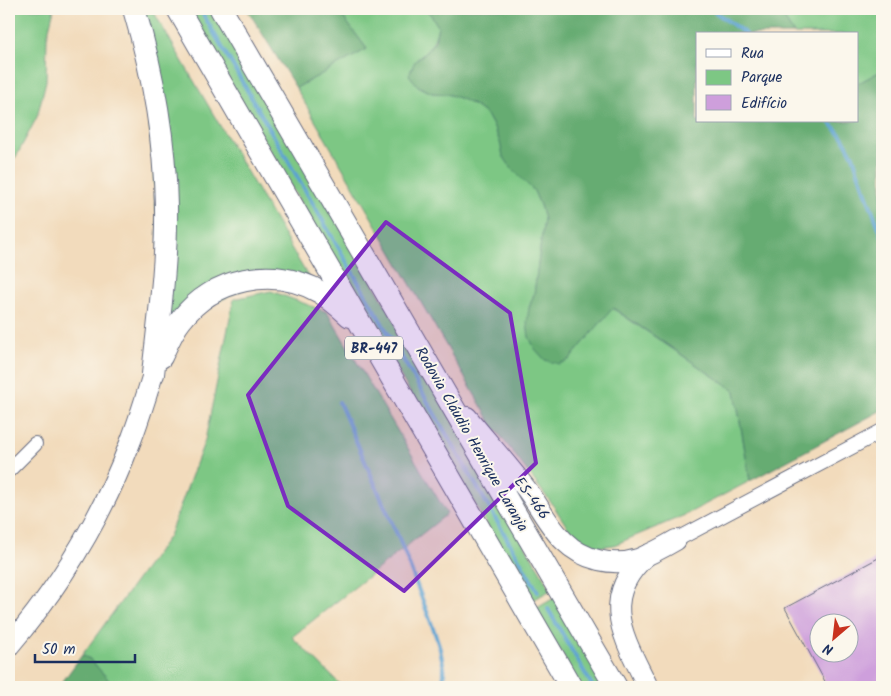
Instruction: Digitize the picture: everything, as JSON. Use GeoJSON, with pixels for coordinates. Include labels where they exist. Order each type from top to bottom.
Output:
{"type":"FeatureCollection","features":[{"type":"Feature","properties":{"kind":"main road"},"geometry":{"type":"LineString","coordinates":[[134,9],[157,105],[165,174],[164,277],[153,374]]}},
{"type":"Feature","properties":{"kind":"main road","name":"BR-447"},"geometry":{"type":"LineString","coordinates":[[178,9],[571,687]]}},
{"type":"Feature","properties":{"kind":"main road","name":"Rodovia Cláudio Henrique Laranja"},"geometry":{"type":"LineString","coordinates":[[222,9],[616,687]]}},
{"type":"Feature","properties":{"kind":"main road"},"geometry":{"type":"LineString","coordinates":[[153,374],[172,333],[190,309],[214,291],[241,280],[275,278],[307,286],[331,299],[362,326]]}},
{"type":"Feature","properties":{"kind":"street"},"geometry":{"type":"LineString","coordinates":[[9,646],[65,571],[101,509],[130,443],[153,374]]}},
{"type":"Feature","properties":{"kind":"street","name":"ES-466"},"geometry":{"type":"LineString","coordinates":[[442,387],[521,482],[556,533],[582,554],[603,561],[626,562],[647,556],[882,431]]}},
{"type":"Feature","properties":{"kind":"street"},"geometry":{"type":"LineString","coordinates":[[9,470],[35,444]]}},
{"type":"Feature","properties":{"kind":"street","name":"ES-466"},"geometry":{"type":"LineString","coordinates":[[647,556],[634,568],[625,582],[621,593],[619,617],[625,640],[648,687]]}},
{"type":"Feature","properties":{"kind":"highlighted area"},"geometry":{"type":"Polygon","coordinates":[[[386,222],[510,313],[536,463],[404,591],[288,506],[248,395],[386,222]]]}},
{"type":"Feature","properties":{"kind":"green space"},"geometry":{"type":"Polygon","coordinates":[[[9,9],[54,9],[47,37],[46,81],[37,117],[16,157],[9,161],[9,9]]]}},
{"type":"Feature","properties":{"kind":"green space"},"geometry":{"type":"Polygon","coordinates":[[[141,9],[152,9],[310,280],[281,272],[165,326],[141,9]]]}},
{"type":"Feature","properties":{"kind":"green space"},"geometry":{"type":"Polygon","coordinates":[[[188,9],[214,9],[551,590],[531,601],[188,9]]]}},
{"type":"Feature","properties":{"kind":"green space"},"geometry":{"type":"Polygon","coordinates":[[[247,9],[337,9],[367,49],[296,88],[247,9]]]}},
{"type":"Feature","properties":{"kind":"green space"},"geometry":{"type":"Polygon","coordinates":[[[337,9],[424,9],[430,13],[438,26],[431,46],[415,61],[418,86],[432,93],[447,94],[462,99],[487,115],[500,142],[523,180],[534,191],[540,205],[544,219],[534,294],[529,308],[569,360],[612,308],[735,391],[750,481],[685,515],[614,545],[599,547],[591,545],[572,534],[552,504],[493,426],[296,88],[367,49],[337,9]]]}},
{"type":"Feature","properties":{"kind":"green space"},"geometry":{"type":"Polygon","coordinates":[[[424,9],[778,9],[793,32],[696,32],[696,122],[858,122],[858,83],[879,72],[882,65],[882,410],[750,481],[735,391],[613,308],[569,360],[559,364],[545,360],[535,349],[529,337],[527,322],[534,294],[544,219],[540,205],[534,191],[512,169],[503,156],[495,129],[487,115],[462,99],[447,94],[432,93],[418,86],[409,75],[415,61],[435,41],[438,26],[424,9]]]}},
{"type":"Feature","properties":{"kind":"green space"},"geometry":{"type":"Polygon","coordinates":[[[778,9],[878,9],[882,15],[882,65],[879,72],[858,83],[858,32],[793,32],[778,9]]]}},
{"type":"Feature","properties":{"kind":"green space"},"geometry":{"type":"Polygon","coordinates":[[[271,291],[327,312],[447,514],[292,637],[343,687],[115,687],[90,659],[82,655],[169,536],[205,440],[234,299],[271,291]]]}},
{"type":"Feature","properties":{"kind":"green space"},"geometry":{"type":"Polygon","coordinates":[[[556,597],[608,687],[581,687],[535,609],[556,597]]]}},
{"type":"Feature","properties":{"kind":"green space"},"geometry":{"type":"Polygon","coordinates":[[[82,655],[90,659],[115,687],[57,687],[82,655]]]}},
{"type":"Feature","properties":{"kind":"building"},"geometry":{"type":"Polygon","coordinates":[[[882,556],[882,687],[828,687],[815,664],[858,664],[858,614],[808,614],[808,650],[785,608],[882,556]]]}},
{"type":"Feature","properties":{"kind":"waterway"},"geometry":{"type":"LineString","coordinates":[[200,9],[538,592]]}},
{"type":"Feature","properties":{"kind":"waterway"},"geometry":{"type":"LineString","coordinates":[[711,9],[743,32]]}},
{"type":"Feature","properties":{"kind":"waterway"},"geometry":{"type":"LineString","coordinates":[[830,122],[843,138],[853,156],[882,236]]}},
{"type":"Feature","properties":{"kind":"waterway"},"geometry":{"type":"LineString","coordinates":[[339,402],[400,541],[432,625],[444,668],[443,687]]}},
{"type":"Feature","properties":{"kind":"waterway"},"geometry":{"type":"LineString","coordinates":[[548,609],[593,687]]}}]}
